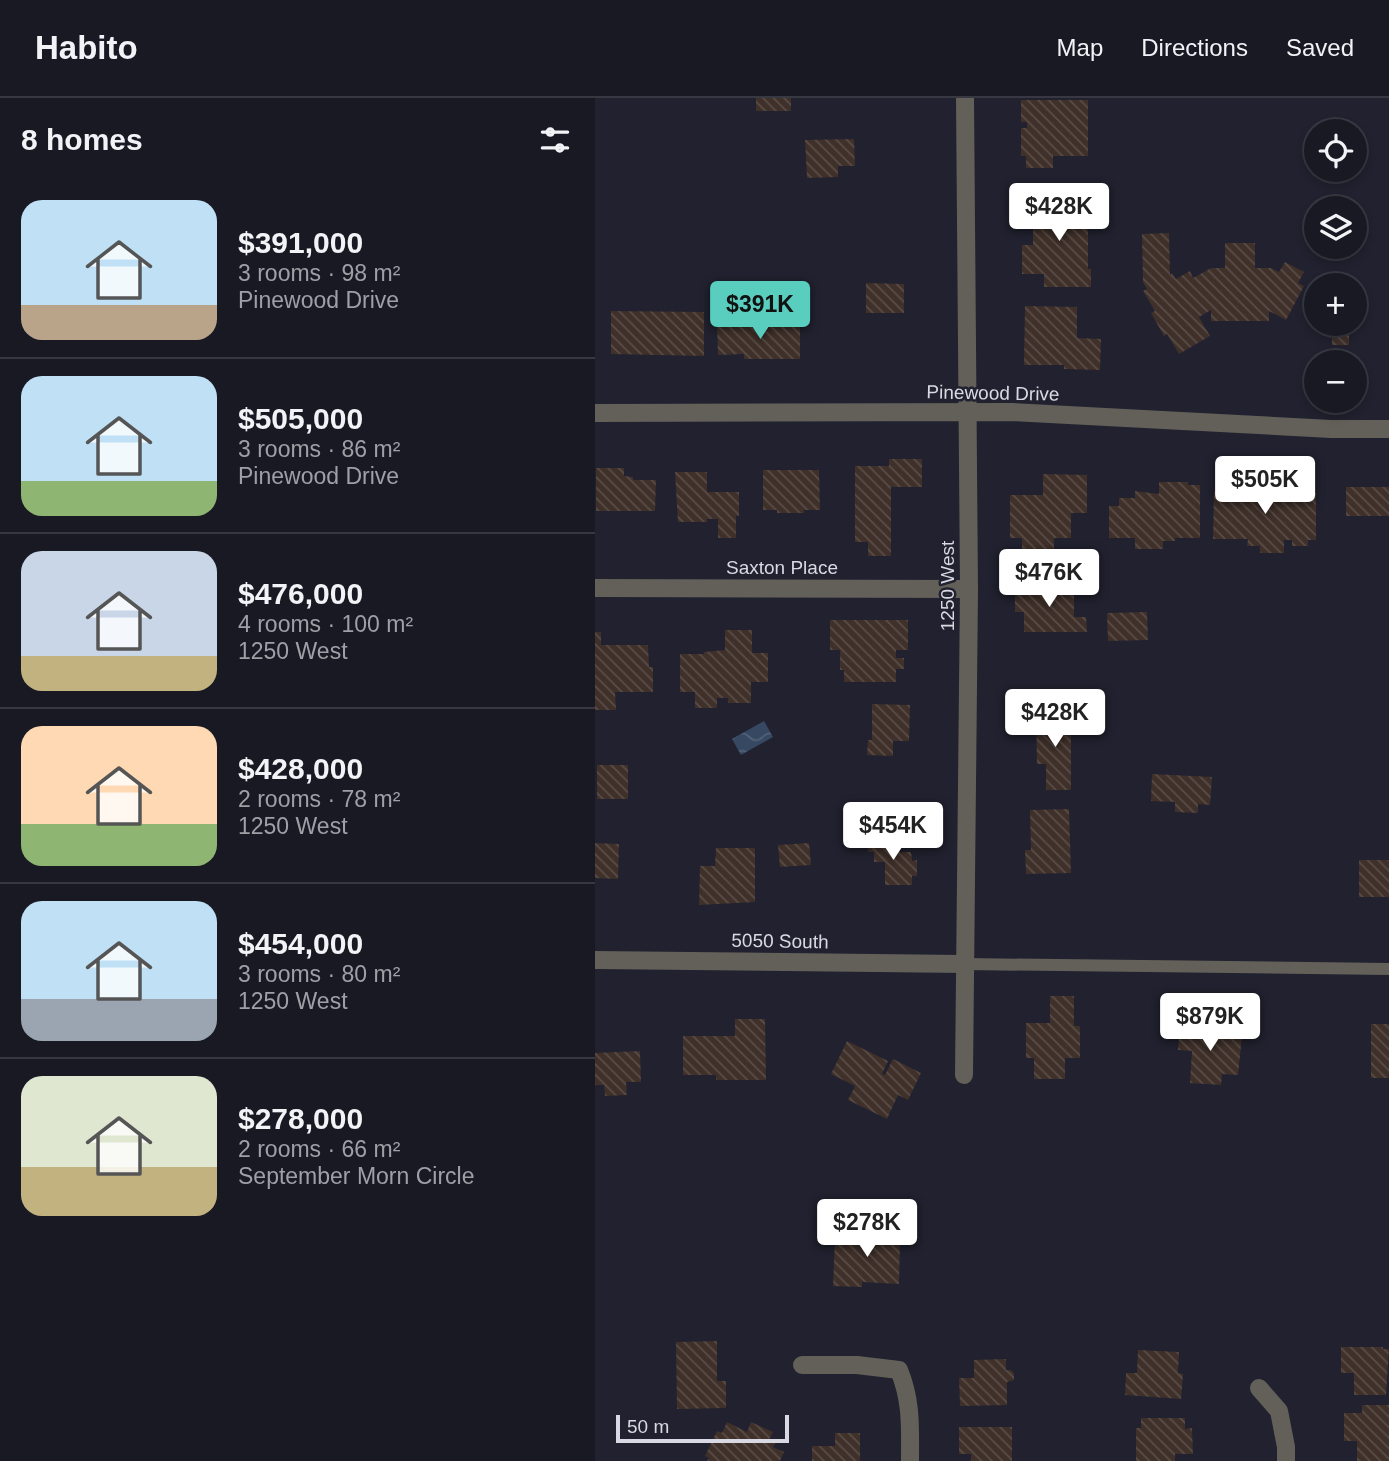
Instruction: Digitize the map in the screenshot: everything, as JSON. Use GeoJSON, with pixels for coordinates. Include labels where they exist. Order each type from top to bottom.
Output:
{"type":"FeatureCollection","features":[{"type":"Feature","properties":{"kind":"street","name":"1250 West"},"geometry":{"type":"LineString","coordinates":[[964,1075],[968,589],[965,98]]}},
{"type":"Feature","properties":{"kind":"street","name":"Pinewood Drive"},"geometry":{"type":"LineString","coordinates":[[595,413],[1011,412],[1331,429],[1389,429]]}},
{"type":"Feature","properties":{"kind":"street","name":"Saxton Place"},"geometry":{"type":"LineString","coordinates":[[595,588],[968,589]]}},
{"type":"Feature","properties":{"kind":"street","name":"5050 South"},"geometry":{"type":"LineString","coordinates":[[595,960],[964,964]]}},
{"type":"Feature","properties":{"kind":"street"},"geometry":{"type":"LineString","coordinates":[[802,1365],[878,1366],[899,1370],[907,1391],[910,1415],[910,1461]]}},
{"type":"Feature","properties":{"kind":"street"},"geometry":{"type":"LineString","coordinates":[[1259,1388],[1279,1411],[1286,1461]]}},
{"type":"Feature","properties":{"kind":"lane"},"geometry":{"type":"LineString","coordinates":[[964,964],[1389,969]]}},
{"type":"Feature","properties":{"kind":"water"},"geometry":{"type":"Polygon","coordinates":[[[764,721],[773,737],[741,755],[732,739],[764,721]]]}},
{"type":"Feature","properties":{"kind":"building"},"geometry":{"type":"Polygon","coordinates":[[[756,98],[791,98],[791,111],[756,111],[756,98]]]}},
{"type":"Feature","properties":{"kind":"building"},"geometry":{"type":"Polygon","coordinates":[[[1021,100],[1088,100],[1088,156],[1053,156],[1053,168],[1026,168],[1026,156],[1021,156],[1021,128],[1027,128],[1027,122],[1021,122],[1021,100]]]}},
{"type":"Feature","properties":{"kind":"building"},"geometry":{"type":"Polygon","coordinates":[[[854,139],[855,166],[838,166],[838,177],[807,178],[805,140],[854,139]]]}},
{"type":"Feature","properties":{"kind":"building"},"geometry":{"type":"Polygon","coordinates":[[[1033,199],[1088,199],[1088,269],[1091,269],[1091,287],[1044,287],[1044,274],[1022,274],[1022,245],[1033,245],[1033,199]]]}},
{"type":"Feature","properties":{"kind":"building"},"geometry":{"type":"Polygon","coordinates":[[[1169,233],[1170,275],[1172,273],[1176,279],[1190,271],[1193,278],[1211,268],[1225,268],[1225,243],[1255,243],[1255,268],[1271,268],[1279,272],[1285,262],[1304,272],[1298,283],[1304,286],[1286,320],[1269,311],[1269,321],[1211,321],[1211,310],[1199,317],[1210,336],[1179,354],[1167,334],[1164,336],[1151,313],[1155,311],[1143,291],[1147,289],[1143,282],[1142,234],[1169,233]]]}},
{"type":"Feature","properties":{"kind":"building"},"geometry":{"type":"Polygon","coordinates":[[[866,283],[904,284],[904,313],[866,313],[866,283]]]}},
{"type":"Feature","properties":{"kind":"building"},"geometry":{"type":"Polygon","coordinates":[[[1025,306],[1077,307],[1077,338],[1101,339],[1100,370],[1064,369],[1064,365],[1024,365],[1025,306]]]}},
{"type":"Feature","properties":{"kind":"building"},"geometry":{"type":"Polygon","coordinates":[[[611,311],[704,312],[704,356],[611,354],[611,311]]]}},
{"type":"Feature","properties":{"kind":"building"},"geometry":{"type":"Polygon","coordinates":[[[800,323],[800,359],[744,359],[744,354],[718,355],[717,324],[800,323]]]}},
{"type":"Feature","properties":{"kind":"building"},"geometry":{"type":"Polygon","coordinates":[[[1332,336],[1349,336],[1349,345],[1332,345],[1332,336]]]}},
{"type":"Feature","properties":{"kind":"building"},"geometry":{"type":"Polygon","coordinates":[[[889,459],[922,459],[922,487],[891,487],[891,556],[868,556],[868,542],[855,542],[855,466],[889,466],[889,459]]]}},
{"type":"Feature","properties":{"kind":"building"},"geometry":{"type":"Polygon","coordinates":[[[596,468],[624,468],[624,476],[633,477],[633,480],[656,480],[655,511],[596,511],[596,468]]]}},
{"type":"Feature","properties":{"kind":"building"},"geometry":{"type":"Polygon","coordinates":[[[763,470],[819,470],[820,510],[777,513],[777,510],[763,510],[763,470]]]}},
{"type":"Feature","properties":{"kind":"building"},"geometry":{"type":"Polygon","coordinates":[[[675,472],[707,472],[707,492],[739,492],[736,538],[718,538],[718,519],[707,519],[707,522],[678,522],[675,472]]]}},
{"type":"Feature","properties":{"kind":"building"},"geometry":{"type":"Polygon","coordinates":[[[1043,474],[1087,475],[1087,513],[1071,513],[1071,538],[1054,538],[1054,552],[1022,552],[1022,538],[1010,538],[1010,495],[1043,495],[1043,474]]]}},
{"type":"Feature","properties":{"kind":"building"},"geometry":{"type":"Polygon","coordinates":[[[1159,482],[1188,482],[1188,485],[1200,485],[1200,538],[1163,541],[1163,549],[1135,549],[1135,538],[1109,538],[1109,506],[1119,506],[1119,498],[1135,498],[1135,491],[1159,494],[1159,482]]]}},
{"type":"Feature","properties":{"kind":"building"},"geometry":{"type":"Polygon","coordinates":[[[1250,483],[1276,483],[1275,493],[1284,493],[1284,487],[1296,487],[1296,493],[1316,493],[1316,540],[1308,540],[1308,546],[1292,546],[1292,540],[1284,540],[1284,553],[1260,553],[1260,546],[1247,546],[1248,539],[1213,539],[1214,491],[1227,491],[1227,486],[1250,487],[1250,483]]]}},
{"type":"Feature","properties":{"kind":"building"},"geometry":{"type":"Polygon","coordinates":[[[1346,487],[1389,487],[1389,516],[1346,516],[1346,487]]]}},
{"type":"Feature","properties":{"kind":"building"},"geometry":{"type":"Polygon","coordinates":[[[1015,586],[1074,586],[1074,617],[1086,617],[1087,632],[1024,632],[1024,612],[1015,612],[1015,586]]]}},
{"type":"Feature","properties":{"kind":"building"},"geometry":{"type":"Polygon","coordinates":[[[1147,612],[1148,640],[1108,641],[1107,613],[1147,612]]]}},
{"type":"Feature","properties":{"kind":"building"},"geometry":{"type":"Polygon","coordinates":[[[830,620],[908,620],[908,650],[896,650],[896,658],[904,658],[904,669],[896,669],[896,682],[844,682],[844,670],[840,670],[840,650],[830,650],[830,620]]]}},
{"type":"Feature","properties":{"kind":"building"},"geometry":{"type":"Polygon","coordinates":[[[725,630],[752,630],[752,653],[768,653],[768,682],[751,682],[751,703],[728,703],[728,698],[717,698],[717,708],[695,708],[695,692],[680,692],[680,654],[704,654],[725,650],[725,630]]]}},
{"type":"Feature","properties":{"kind":"building"},"geometry":{"type":"Polygon","coordinates":[[[595,632],[601,632],[601,645],[648,645],[649,667],[653,667],[653,692],[615,692],[616,710],[595,710],[595,632]]]}},
{"type":"Feature","properties":{"kind":"building"},"geometry":{"type":"Polygon","coordinates":[[[872,704],[910,705],[909,741],[893,741],[893,756],[867,755],[868,740],[872,740],[872,704]]]}},
{"type":"Feature","properties":{"kind":"building"},"geometry":{"type":"Polygon","coordinates":[[[1036,713],[1071,713],[1071,790],[1046,790],[1046,764],[1037,764],[1036,713]]]}},
{"type":"Feature","properties":{"kind":"building"},"geometry":{"type":"Polygon","coordinates":[[[597,765],[628,765],[628,799],[597,799],[597,765]]]}},
{"type":"Feature","properties":{"kind":"building"},"geometry":{"type":"Polygon","coordinates":[[[1152,774],[1212,777],[1210,805],[1198,804],[1198,813],[1175,812],[1175,802],[1151,801],[1152,774]]]}},
{"type":"Feature","properties":{"kind":"building"},"geometry":{"type":"Polygon","coordinates":[[[1069,809],[1071,873],[1026,874],[1025,850],[1031,850],[1030,810],[1069,809]]]}},
{"type":"Feature","properties":{"kind":"building"},"geometry":{"type":"Polygon","coordinates":[[[868,836],[888,836],[888,852],[911,852],[912,861],[917,860],[917,876],[912,876],[912,885],[885,885],[885,862],[874,862],[874,852],[868,852],[868,836]]]}},
{"type":"Feature","properties":{"kind":"building"},"geometry":{"type":"Polygon","coordinates":[[[595,843],[619,844],[618,879],[595,878],[595,843]]]}},
{"type":"Feature","properties":{"kind":"building"},"geometry":{"type":"Polygon","coordinates":[[[809,843],[811,865],[780,867],[778,845],[809,843]]]}},
{"type":"Feature","properties":{"kind":"building"},"geometry":{"type":"Polygon","coordinates":[[[716,848],[755,848],[755,902],[699,905],[700,866],[715,866],[716,848]]]}},
{"type":"Feature","properties":{"kind":"building"},"geometry":{"type":"Polygon","coordinates":[[[1359,860],[1389,860],[1389,897],[1359,897],[1359,860]]]}},
{"type":"Feature","properties":{"kind":"building"},"geometry":{"type":"Polygon","coordinates":[[[1050,996],[1074,996],[1074,1026],[1080,1026],[1080,1058],[1065,1058],[1065,1079],[1034,1079],[1034,1058],[1026,1058],[1026,1023],[1050,1023],[1050,996]]]}},
{"type":"Feature","properties":{"kind":"building"},"geometry":{"type":"Polygon","coordinates":[[[735,1019],[765,1019],[766,1080],[716,1080],[716,1075],[683,1075],[683,1036],[735,1036],[735,1019]]]}},
{"type":"Feature","properties":{"kind":"building"},"geometry":{"type":"Polygon","coordinates":[[[1180,1021],[1207,1023],[1207,1030],[1214,1030],[1213,1033],[1242,1036],[1238,1075],[1222,1074],[1221,1085],[1190,1083],[1192,1051],[1178,1050],[1180,1021]]]}},
{"type":"Feature","properties":{"kind":"building"},"geometry":{"type":"Polygon","coordinates":[[[1371,1024],[1389,1024],[1389,1078],[1371,1078],[1371,1024]]]}},
{"type":"Feature","properties":{"kind":"building"},"geometry":{"type":"Polygon","coordinates":[[[847,1041],[888,1061],[882,1074],[885,1075],[893,1059],[921,1073],[908,1100],[898,1095],[887,1119],[848,1100],[855,1086],[831,1074],[847,1041]]]}},
{"type":"Feature","properties":{"kind":"building"},"geometry":{"type":"Polygon","coordinates":[[[640,1051],[641,1082],[626,1082],[627,1095],[605,1096],[604,1085],[595,1085],[595,1053],[640,1051]]]}},
{"type":"Feature","properties":{"kind":"building"},"geometry":{"type":"Polygon","coordinates":[[[859,1228],[895,1230],[895,1242],[900,1242],[899,1284],[862,1282],[862,1287],[833,1286],[835,1239],[858,1240],[859,1228]]]}},
{"type":"Feature","properties":{"kind":"building"},"geometry":{"type":"Polygon","coordinates":[[[717,1341],[717,1381],[726,1381],[726,1408],[677,1409],[676,1342],[717,1341]]]}},
{"type":"Feature","properties":{"kind":"building"},"geometry":{"type":"Polygon","coordinates":[[[1341,1347],[1389,1349],[1386,1395],[1354,1395],[1354,1373],[1341,1373],[1341,1347]]]}},
{"type":"Feature","properties":{"kind":"building"},"geometry":{"type":"Polygon","coordinates":[[[1138,1350],[1179,1352],[1178,1373],[1183,1374],[1181,1399],[1125,1395],[1126,1373],[1137,1373],[1138,1350]]]}},
{"type":"Feature","properties":{"kind":"building"},"geometry":{"type":"Polygon","coordinates":[[[1006,1359],[1006,1370],[1014,1373],[1014,1380],[1007,1382],[1007,1405],[960,1406],[959,1378],[974,1378],[974,1360],[1006,1359]]]}},
{"type":"Feature","properties":{"kind":"building"},"geometry":{"type":"Polygon","coordinates":[[[1362,1405],[1389,1405],[1389,1461],[1357,1461],[1357,1441],[1344,1441],[1344,1413],[1362,1413],[1362,1405]]]}},
{"type":"Feature","properties":{"kind":"building"},"geometry":{"type":"Polygon","coordinates":[[[1141,1418],[1185,1418],[1185,1429],[1192,1428],[1193,1454],[1175,1454],[1175,1461],[1136,1461],[1136,1428],[1141,1428],[1141,1418]]]}},
{"type":"Feature","properties":{"kind":"building"},"geometry":{"type":"Polygon","coordinates":[[[727,1422],[747,1432],[751,1422],[773,1432],[769,1440],[775,1443],[773,1447],[784,1452],[780,1461],[707,1461],[709,1458],[705,1456],[717,1431],[722,1433],[727,1422]]]}},
{"type":"Feature","properties":{"kind":"building"},"geometry":{"type":"Polygon","coordinates":[[[959,1427],[1012,1427],[1012,1461],[971,1461],[971,1454],[959,1454],[959,1427]]]}},
{"type":"Feature","properties":{"kind":"building"},"geometry":{"type":"Polygon","coordinates":[[[835,1433],[860,1433],[860,1461],[812,1461],[812,1446],[835,1446],[835,1433]]]}}]}
